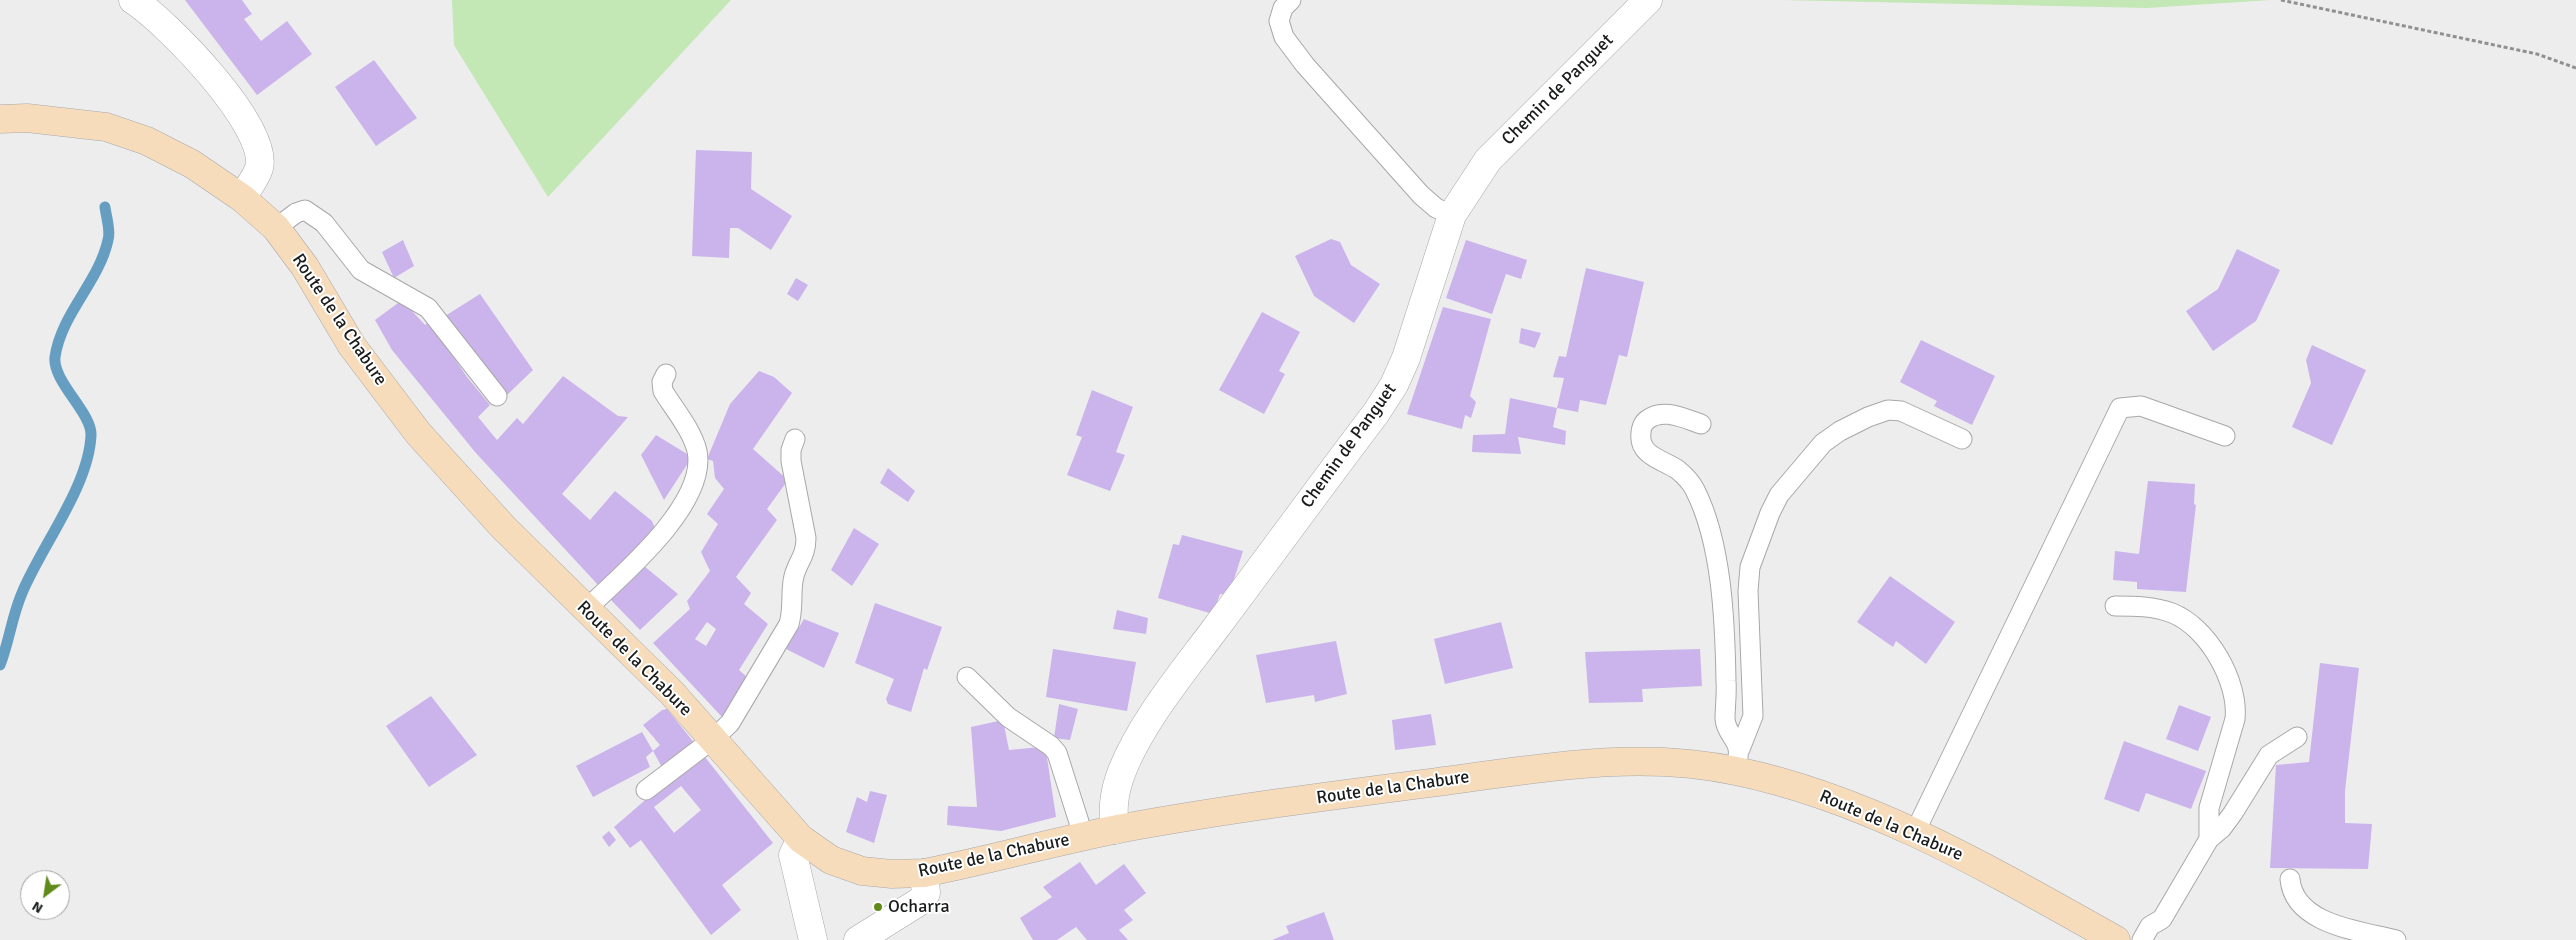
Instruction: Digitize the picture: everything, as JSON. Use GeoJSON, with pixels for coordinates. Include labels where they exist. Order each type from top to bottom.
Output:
{"type":"FeatureCollection","features":[{"type":"Feature","properties":{"kind":"main road","name":"Route de la Chabure"},"geometry":{"type":"LineString","coordinates":[[0,119],[27,118],[106,128],[147,141],[192,164],[242,198],[276,228],[305,267],[352,346],[418,432],[503,527],[585,610],[672,693],[801,839],[831,860],[862,870],[892,874],[924,873],[1115,830],[1338,795],[1556,766],[1616,761],[1737,759],[1777,781],[1860,809],[1982,865],[2116,940]]}},
{"type":"Feature","properties":{"kind":"street"},"geometry":{"type":"LineString","coordinates":[[133,0],[171,30],[195,56],[222,88],[246,125],[258,152],[259,168],[242,198]]}},
{"type":"Feature","properties":{"kind":"street","name":"Chemin de Panguet"},"geometry":{"type":"LineString","coordinates":[[1115,830],[1112,811],[1114,796],[1123,770],[1142,732],[1186,669],[1376,413],[1394,385],[1406,358],[1452,215],[1488,160],[1648,0]]}},
{"type":"Feature","properties":{"kind":"street"},"geometry":{"type":"LineString","coordinates":[[801,839],[793,855],[813,940]]}},
{"type":"Feature","properties":{"kind":"street"},"geometry":{"type":"LineString","coordinates":[[858,940],[922,900],[926,893],[924,873]]}},
{"type":"Feature","properties":{"kind":"lane"},"geometry":{"type":"LineString","coordinates":[[1291,0],[1283,8],[1279,21],[1284,37],[1305,65],[1421,195],[1436,208],[1452,215]]}},
{"type":"Feature","properties":{"kind":"lane"},"geometry":{"type":"LineString","coordinates":[[276,228],[296,213],[305,210],[313,214],[324,223],[361,270],[428,308],[497,396]]}},
{"type":"Feature","properties":{"kind":"lane"},"geometry":{"type":"LineString","coordinates":[[585,610],[660,537],[680,509],[695,477],[698,460],[696,449],[663,391],[662,382],[666,374]]}},
{"type":"Feature","properties":{"kind":"lane"},"geometry":{"type":"LineString","coordinates":[[1914,834],[2120,408],[2141,406],[2225,436]]}},
{"type":"Feature","properties":{"kind":"lane"},"geometry":{"type":"LineString","coordinates":[[1737,759],[1753,716],[1748,592],[1750,567],[1770,513],[1779,495],[1823,443],[1840,431],[1875,414],[1888,410],[1901,411],[1962,439]]}},
{"type":"Feature","properties":{"kind":"lane"},"geometry":{"type":"LineString","coordinates":[[1701,424],[1668,414],[1657,415],[1646,420],[1641,428],[1640,441],[1645,451],[1660,462],[1678,470],[1695,489],[1709,524],[1719,570],[1726,682],[1725,720],[1727,730],[1735,738],[1737,759]]}},
{"type":"Feature","properties":{"kind":"lane"},"geometry":{"type":"LineString","coordinates":[[646,790],[730,724],[789,624],[793,610],[794,574],[806,550],[806,538],[791,461],[791,450],[795,438]]}},
{"type":"Feature","properties":{"kind":"lane"},"geometry":{"type":"LineString","coordinates":[[2115,606],[2149,606],[2174,614],[2192,627],[2215,651],[2225,668],[2236,707],[2235,720],[2209,808],[2209,840]]}},
{"type":"Feature","properties":{"kind":"lane"},"geometry":{"type":"LineString","coordinates":[[966,678],[995,706],[1051,746],[1057,753],[1079,822],[1080,838]]}},
{"type":"Feature","properties":{"kind":"lane"},"geometry":{"type":"LineString","coordinates":[[2142,940],[2150,926],[2162,919],[2209,840],[2222,828],[2233,813],[2269,755],[2297,737]]}},
{"type":"Feature","properties":{"kind":"lane"},"geometry":{"type":"LineString","coordinates":[[2290,879],[2291,888],[2297,900],[2319,920],[2396,940]]}},
{"type":"Feature","properties":{"kind":"path"},"geometry":{"type":"LineString","coordinates":[[2280,0],[2537,54],[2576,68]]}},
{"type":"Feature","properties":{"kind":"green space"},"geometry":{"type":"Polygon","coordinates":[[[452,0],[731,0],[548,197],[454,45],[452,0]]]}},
{"type":"Feature","properties":{"kind":"green space"},"geometry":{"type":"Polygon","coordinates":[[[1781,0],[2271,0],[2147,8],[1781,0]]]}},
{"type":"Feature","properties":{"kind":"building"},"geometry":{"type":"Polygon","coordinates":[[[185,0],[242,0],[252,14],[244,19],[261,41],[287,21],[312,54],[257,95],[185,0]]]}},
{"type":"Feature","properties":{"kind":"building"},"geometry":{"type":"Polygon","coordinates":[[[374,60],[417,118],[376,146],[335,87],[374,60]]]}},
{"type":"Feature","properties":{"kind":"building"},"geometry":{"type":"Polygon","coordinates":[[[696,150],[752,152],[751,189],[792,216],[771,250],[738,228],[730,228],[729,258],[692,256],[696,150]]]}},
{"type":"Feature","properties":{"kind":"building"},"geometry":{"type":"Polygon","coordinates":[[[1331,239],[1340,242],[1351,265],[1380,284],[1354,323],[1314,296],[1295,256],[1331,239]]]}},
{"type":"Feature","properties":{"kind":"building"},"geometry":{"type":"Polygon","coordinates":[[[403,240],[414,266],[394,278],[382,252],[403,240]]]}},
{"type":"Feature","properties":{"kind":"building"},"geometry":{"type":"Polygon","coordinates":[[[1466,240],[1527,260],[1521,279],[1506,274],[1492,314],[1446,298],[1466,240]]]}},
{"type":"Feature","properties":{"kind":"building"},"geometry":{"type":"Polygon","coordinates":[[[2237,249],[2280,270],[2256,321],[2213,351],[2186,311],[2218,289],[2237,249]]]}},
{"type":"Feature","properties":{"kind":"building"},"geometry":{"type":"Polygon","coordinates":[[[1586,268],[1644,282],[1627,357],[1619,355],[1606,405],[1580,400],[1578,412],[1557,408],[1564,378],[1553,377],[1559,356],[1566,357],[1586,268]]]}},
{"type":"Feature","properties":{"kind":"building"},"geometry":{"type":"Polygon","coordinates":[[[796,278],[808,285],[798,301],[787,294],[796,278]]]}},
{"type":"Feature","properties":{"kind":"building"},"geometry":{"type":"Polygon","coordinates":[[[480,294],[533,370],[507,395],[445,316],[480,294]]]}},
{"type":"Feature","properties":{"kind":"building"},"geometry":{"type":"Polygon","coordinates":[[[402,300],[425,325],[431,319],[435,330],[467,377],[490,405],[478,417],[497,440],[517,418],[523,424],[563,376],[618,416],[628,417],[562,494],[590,520],[615,491],[652,521],[655,528],[599,586],[475,452],[392,350],[375,320],[402,300]]]}},
{"type":"Feature","properties":{"kind":"building"},"geometry":{"type":"Polygon","coordinates":[[[1443,307],[1491,319],[1470,396],[1476,402],[1471,418],[1465,415],[1462,429],[1407,414],[1443,307]]]}},
{"type":"Feature","properties":{"kind":"building"},"geometry":{"type":"Polygon","coordinates":[[[1262,312],[1300,332],[1279,371],[1285,374],[1264,414],[1219,390],[1262,312]]]}},
{"type":"Feature","properties":{"kind":"building"},"geometry":{"type":"Polygon","coordinates":[[[1521,328],[1541,333],[1535,348],[1519,343],[1521,328]]]}},
{"type":"Feature","properties":{"kind":"building"},"geometry":{"type":"Polygon","coordinates":[[[1921,340],[1995,376],[1972,425],[1934,406],[1937,401],[1900,382],[1921,340]]]}},
{"type":"Feature","properties":{"kind":"building"},"geometry":{"type":"Polygon","coordinates":[[[2312,345],[2366,370],[2332,445],[2292,427],[2311,383],[2306,360],[2312,345]]]}},
{"type":"Feature","properties":{"kind":"building"},"geometry":{"type":"Polygon","coordinates":[[[759,371],[774,377],[792,393],[753,449],[788,480],[767,509],[777,520],[736,577],[751,593],[744,604],[768,624],[739,670],[748,678],[722,717],[653,643],[690,609],[687,601],[710,571],[701,552],[718,524],[707,514],[724,489],[715,478],[713,461],[707,459],[730,404],[759,371]],[[707,622],[695,639],[706,646],[716,629],[707,622]]]}},
{"type":"Feature","properties":{"kind":"building"},"geometry":{"type":"Polygon","coordinates":[[[1092,390],[1133,407],[1116,452],[1125,455],[1110,491],[1067,475],[1082,437],[1076,435],[1092,390]]]}},
{"type":"Feature","properties":{"kind":"building"},"geometry":{"type":"Polygon","coordinates":[[[1510,398],[1557,408],[1553,427],[1566,431],[1565,445],[1518,437],[1521,454],[1472,452],[1473,435],[1505,434],[1510,398]]]}},
{"type":"Feature","properties":{"kind":"building"},"geometry":{"type":"Polygon","coordinates":[[[656,435],[692,457],[664,500],[641,455],[656,435]]]}},
{"type":"Feature","properties":{"kind":"building"},"geometry":{"type":"Polygon","coordinates":[[[888,468],[915,491],[908,502],[880,483],[888,468]]]}},
{"type":"Feature","properties":{"kind":"building"},"geometry":{"type":"Polygon","coordinates":[[[2148,481],[2195,484],[2194,504],[2196,505],[2186,592],[2137,589],[2137,582],[2113,580],[2115,551],[2139,554],[2148,481]]]}},
{"type":"Feature","properties":{"kind":"building"},"geometry":{"type":"Polygon","coordinates":[[[854,528],[879,544],[852,586],[831,570],[854,528]]]}},
{"type":"Feature","properties":{"kind":"building"},"geometry":{"type":"Polygon","coordinates":[[[1182,535],[1243,551],[1229,595],[1220,594],[1213,614],[1158,598],[1173,544],[1179,545],[1182,535]]]}},
{"type":"Feature","properties":{"kind":"building"},"geometry":{"type":"Polygon","coordinates":[[[644,566],[678,594],[640,630],[610,599],[644,566]]]}},
{"type":"Feature","properties":{"kind":"building"},"geometry":{"type":"Polygon","coordinates":[[[1890,576],[1955,622],[1926,664],[1896,641],[1893,647],[1857,622],[1890,576]]]}},
{"type":"Feature","properties":{"kind":"building"},"geometry":{"type":"Polygon","coordinates":[[[875,603],[942,627],[927,670],[924,668],[911,712],[888,704],[886,699],[894,679],[855,663],[875,603]]]}},
{"type":"Feature","properties":{"kind":"building"},"geometry":{"type":"Polygon","coordinates":[[[1117,610],[1148,618],[1146,634],[1113,629],[1117,610]]]}},
{"type":"Feature","properties":{"kind":"building"},"geometry":{"type":"Polygon","coordinates":[[[804,619],[839,633],[824,668],[786,649],[804,619]]]}},
{"type":"Feature","properties":{"kind":"building"},"geometry":{"type":"Polygon","coordinates":[[[1501,622],[1513,668],[1445,684],[1434,639],[1501,622]]]}},
{"type":"Feature","properties":{"kind":"building"},"geometry":{"type":"Polygon","coordinates":[[[1336,641],[1347,694],[1315,702],[1314,695],[1266,703],[1256,655],[1336,641]]]}},
{"type":"Feature","properties":{"kind":"building"},"geometry":{"type":"Polygon","coordinates":[[[1053,649],[1136,662],[1127,711],[1046,697],[1053,649]]]}},
{"type":"Feature","properties":{"kind":"building"},"geometry":{"type":"Polygon","coordinates":[[[1700,649],[1702,686],[1642,689],[1643,702],[1589,703],[1585,652],[1700,649]]]}},
{"type":"Feature","properties":{"kind":"building"},"geometry":{"type":"Polygon","coordinates":[[[2320,663],[2359,668],[2345,791],[2345,823],[2372,824],[2368,869],[2270,868],[2276,765],[2309,762],[2320,663]]]}},
{"type":"Feature","properties":{"kind":"building"},"geometry":{"type":"Polygon","coordinates":[[[431,696],[477,755],[429,787],[386,726],[431,696]]]}},
{"type":"Feature","properties":{"kind":"building"},"geometry":{"type":"Polygon","coordinates":[[[1059,704],[1078,709],[1070,740],[1054,738],[1059,704]]]}},
{"type":"Feature","properties":{"kind":"building"},"geometry":{"type":"Polygon","coordinates":[[[2179,705],[2211,717],[2198,751],[2166,739],[2179,705]]]}},
{"type":"Feature","properties":{"kind":"building"},"geometry":{"type":"Polygon","coordinates":[[[667,709],[696,745],[664,771],[653,751],[660,745],[643,725],[662,710],[667,709]]]}},
{"type":"Feature","properties":{"kind":"building"},"geometry":{"type":"Polygon","coordinates":[[[1431,714],[1436,745],[1395,750],[1392,720],[1431,714]]]}},
{"type":"Feature","properties":{"kind":"building"},"geometry":{"type":"Polygon","coordinates":[[[1003,720],[1009,750],[1040,747],[1046,751],[1056,817],[1001,831],[947,825],[948,806],[977,807],[971,727],[1003,720]]]}},
{"type":"Feature","properties":{"kind":"building"},"geometry":{"type":"Polygon","coordinates":[[[642,732],[653,751],[646,757],[650,767],[593,797],[576,766],[642,732]]]}},
{"type":"Feature","properties":{"kind":"building"},"geometry":{"type":"Polygon","coordinates":[[[2124,741],[2206,771],[2191,809],[2146,793],[2139,812],[2104,799],[2124,741]]]}},
{"type":"Feature","properties":{"kind":"building"},"geometry":{"type":"Polygon","coordinates":[[[701,752],[773,843],[722,885],[741,910],[711,935],[641,840],[630,848],[614,827],[701,752]],[[681,786],[654,807],[674,833],[701,810],[681,786]]]}},
{"type":"Feature","properties":{"kind":"building"},"geometry":{"type":"Polygon","coordinates":[[[870,791],[887,795],[874,843],[846,832],[857,797],[867,802],[870,791]]]}},
{"type":"Feature","properties":{"kind":"building"},"geometry":{"type":"Polygon","coordinates":[[[609,831],[616,840],[609,847],[602,837],[609,831]]]}},
{"type":"Feature","properties":{"kind":"building"},"geometry":{"type":"Polygon","coordinates":[[[1080,862],[1096,885],[1124,864],[1146,893],[1124,910],[1133,920],[1119,930],[1128,940],[1087,940],[1076,927],[1057,940],[1033,940],[1020,918],[1052,897],[1043,887],[1080,862]]]}},
{"type":"Feature","properties":{"kind":"building"},"geometry":{"type":"Polygon","coordinates":[[[1324,912],[1334,940],[1272,940],[1289,933],[1286,926],[1324,912]]]}},
{"type":"Feature","properties":{"kind":"waterway"},"geometry":{"type":"LineString","coordinates":[[0,665],[22,593],[74,495],[88,454],[91,435],[90,426],[65,386],[56,366],[55,357],[65,326],[97,270],[103,255],[109,232],[105,207]]}},
{"type":"Feature","properties":{"kind":"place","name":"Ocharra"},"geometry":{"type":"Point","coordinates":[878,907]}}]}
